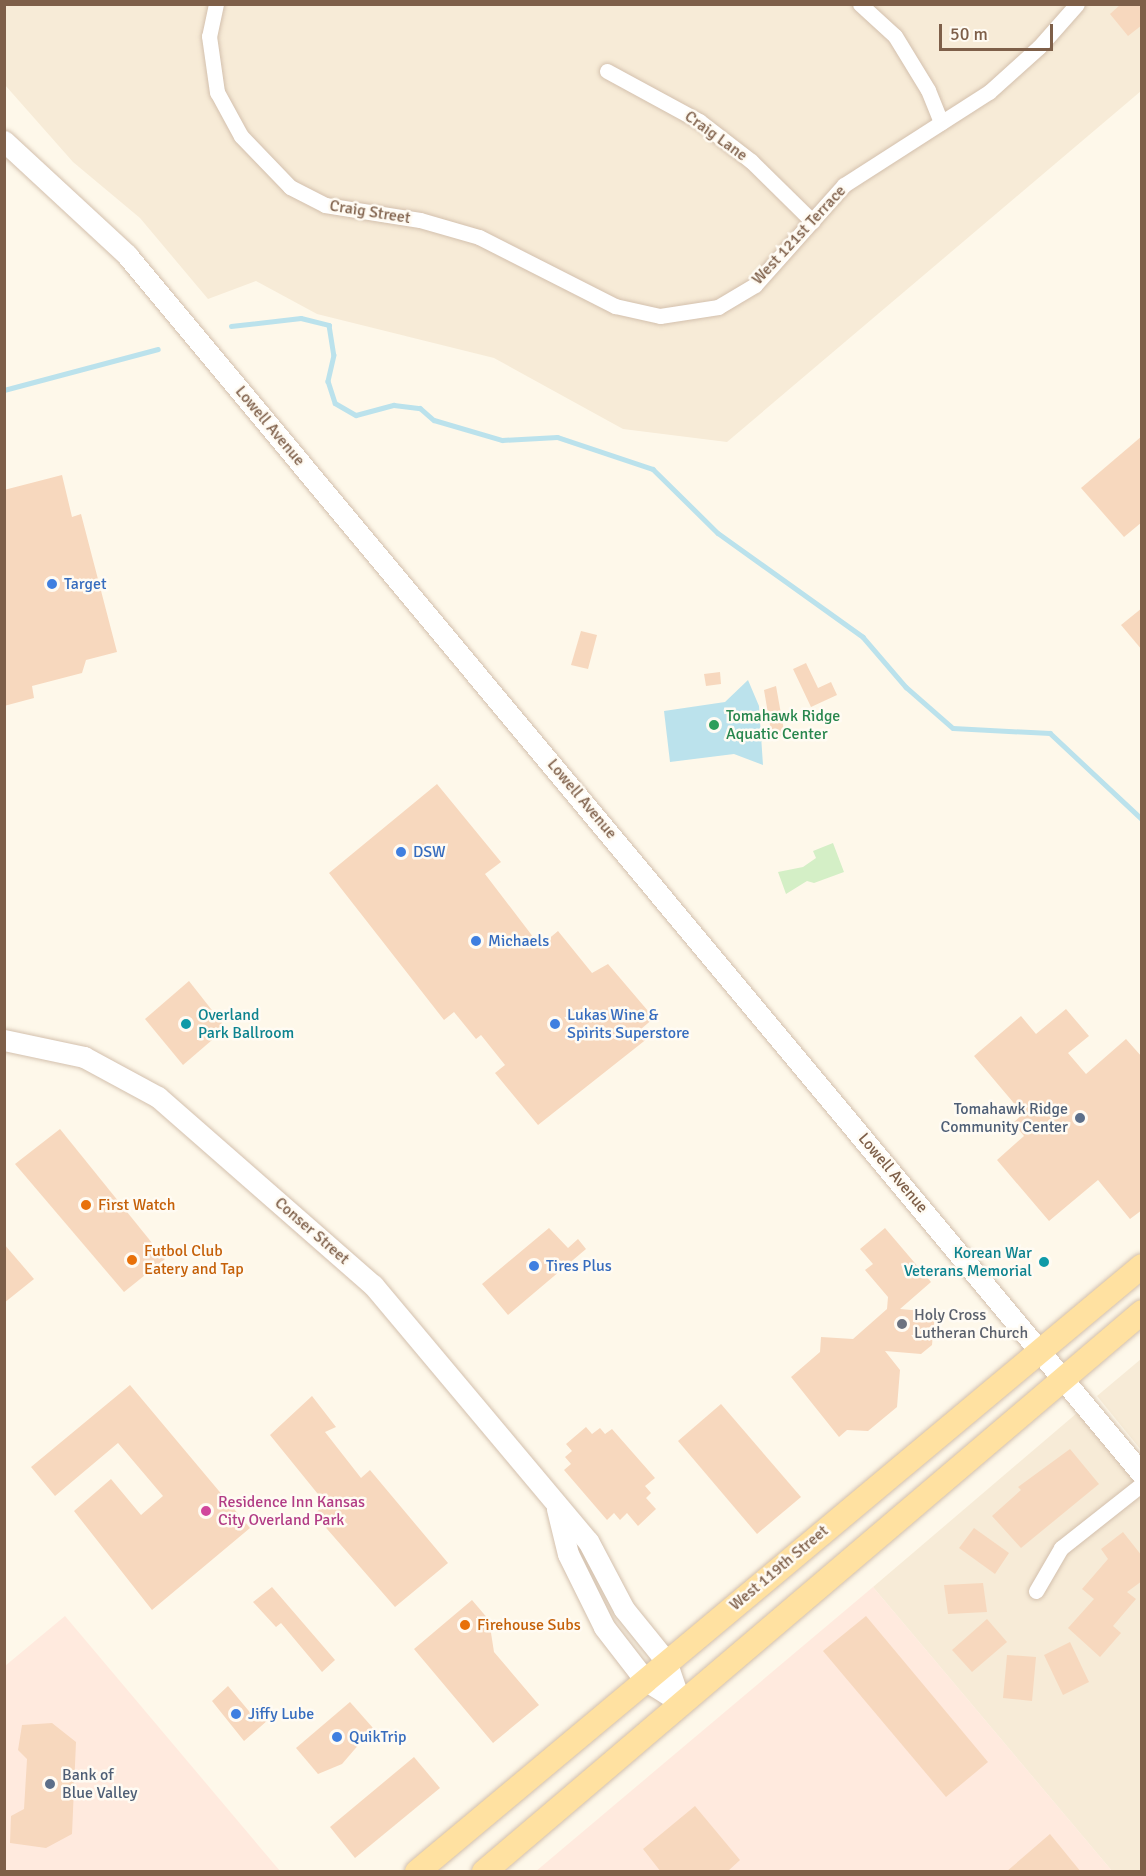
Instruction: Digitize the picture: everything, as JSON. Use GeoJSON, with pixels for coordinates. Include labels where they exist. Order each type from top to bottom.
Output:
{"type":"FeatureCollection","features":[{"type":"Feature","properties":{"kind":"main road","name":"West 119th Street"},"geometry":{"type":"LineString","coordinates":[[417,1872],[666,1661],[1142,1266]]}},
{"type":"Feature","properties":{"kind":"main road"},"geometry":{"type":"LineString","coordinates":[[484,1872],[680,1702],[1142,1312]]}},
{"type":"Feature","properties":{"kind":"street","name":"Craig Street"},"geometry":{"type":"LineString","coordinates":[[216,4],[209,36],[217,92],[241,136],[275,176],[325,205],[448,228]]}},
{"type":"Feature","properties":{"kind":"street"},"geometry":{"type":"LineString","coordinates":[[860,4],[894,36],[928,90],[941,122]]}},
{"type":"Feature","properties":{"kind":"street","name":"West 121st Terrace"},"geometry":{"type":"LineString","coordinates":[[448,228],[505,249],[615,306],[660,316],[718,307],[755,285],[812,221],[860,172],[989,92],[1077,4]]}},
{"type":"Feature","properties":{"kind":"street","name":"Craig Lane"},"geometry":{"type":"LineString","coordinates":[[607,71],[714,132],[812,221]]}},
{"type":"Feature","properties":{"kind":"street","name":"Lowell Avenue"},"geometry":{"type":"LineString","coordinates":[[4,141],[127,255],[1142,1474]]}},
{"type":"Feature","properties":{"kind":"street","name":"Conser Street"},"geometry":{"type":"LineString","coordinates":[[4,1040],[52,1048],[107,1066],[183,1116],[373,1285],[557,1507],[588,1541],[624,1609],[666,1661],[680,1702]]}},
{"type":"Feature","properties":{"kind":"street"},"geometry":{"type":"LineString","coordinates":[[1036,1591],[1061,1548],[1142,1484]]}},
{"type":"Feature","properties":{"kind":"street","name":"Conser Street"},"geometry":{"type":"LineString","coordinates":[[557,1507],[568,1554],[594,1608],[645,1680],[680,1702]]}},
{"type":"Feature","properties":{"kind":"shaded area"},"geometry":{"type":"Polygon","coordinates":[[[4,5],[1141,5],[1141,91],[727,442],[623,429],[494,358],[317,314],[256,281],[208,299],[140,218],[73,162],[5,85],[4,5]]]}},
{"type":"Feature","properties":{"kind":"shaded area"},"geometry":{"type":"Polygon","coordinates":[[[1141,1359],[1141,1450],[1097,1396],[1141,1359]]]}},
{"type":"Feature","properties":{"kind":"shaded area"},"geometry":{"type":"Polygon","coordinates":[[[1077,1413],[1141,1489],[1141,1871],[1112,1871],[873,1587],[1077,1413]]]}},
{"type":"Feature","properties":{"kind":"shaded area"},"geometry":{"type":"Polygon","coordinates":[[[873,1587],[1112,1871],[535,1872],[873,1587]]]}},
{"type":"Feature","properties":{"kind":"shaded area"},"geometry":{"type":"Polygon","coordinates":[[[65,1616],[280,1871],[5,1872],[5,1666],[65,1616]]]}},
{"type":"Feature","properties":{"kind":"green space"},"geometry":{"type":"Polygon","coordinates":[[[833,843],[844,872],[814,883],[807,881],[786,894],[778,872],[803,867],[816,858],[813,851],[833,843]]]}},
{"type":"Feature","properties":{"kind":"water","name":"Tomahawk Ridge Aquatic Center"},"geometry":{"type":"Polygon","coordinates":[[[748,680],[759,706],[763,765],[734,754],[670,762],[664,711],[725,702],[748,680]]]}},
{"type":"Feature","properties":{"kind":"building"},"geometry":{"type":"Polygon","coordinates":[[[1121,4],[1142,4],[1142,25],[1128,36],[1110,14],[1121,4]]]}},
{"type":"Feature","properties":{"kind":"building"},"geometry":{"type":"Polygon","coordinates":[[[1142,436],[1142,522],[1124,537],[1081,488],[1142,436]]]}},
{"type":"Feature","properties":{"kind":"building","name":"Target"},"geometry":{"type":"Polygon","coordinates":[[[62,475],[72,517],[81,514],[117,652],[86,660],[82,673],[32,686],[34,698],[4,706],[4,490],[62,475]]]}},
{"type":"Feature","properties":{"kind":"building"},"geometry":{"type":"Polygon","coordinates":[[[1142,608],[1142,650],[1121,625],[1142,608]]]}},
{"type":"Feature","properties":{"kind":"building"},"geometry":{"type":"Polygon","coordinates":[[[581,631],[597,635],[588,669],[571,665],[581,631]]]}},
{"type":"Feature","properties":{"kind":"building"},"geometry":{"type":"Polygon","coordinates":[[[806,663],[818,688],[831,682],[837,695],[811,707],[793,669],[806,663]]]}},
{"type":"Feature","properties":{"kind":"building"},"geometry":{"type":"Polygon","coordinates":[[[720,672],[721,684],[706,686],[704,674],[720,672]]]}},
{"type":"Feature","properties":{"kind":"building"},"geometry":{"type":"Polygon","coordinates":[[[776,686],[785,736],[772,737],[764,690],[776,686]]]}},
{"type":"Feature","properties":{"kind":"building"},"geometry":{"type":"Polygon","coordinates":[[[437,784],[501,862],[485,874],[540,946],[558,931],[592,973],[608,964],[654,1018],[641,1029],[648,1038],[538,1125],[495,1073],[505,1065],[481,1035],[476,1039],[454,1012],[444,1020],[329,873],[437,784]]]}},
{"type":"Feature","properties":{"kind":"building","name":"Overland Park Ballroom"},"geometry":{"type":"Polygon","coordinates":[[[189,981],[226,1028],[183,1065],[145,1019],[189,981]]]}},
{"type":"Feature","properties":{"kind":"building","name":"Tomahawk Ridge Community Center"},"geometry":{"type":"Polygon","coordinates":[[[1066,1009],[1089,1036],[1068,1053],[1086,1074],[1126,1039],[1142,1057],[1142,1210],[1130,1219],[1098,1180],[1049,1221],[997,1160],[1024,1136],[1013,1123],[1023,1114],[974,1056],[1021,1016],[1036,1034],[1066,1009]]]}},
{"type":"Feature","properties":{"kind":"building"},"geometry":{"type":"Polygon","coordinates":[[[60,1129],[165,1259],[124,1292],[15,1164],[60,1129]]]}},
{"type":"Feature","properties":{"kind":"building","name":"Tires Plus"},"geometry":{"type":"Polygon","coordinates":[[[549,1228],[568,1248],[578,1239],[586,1249],[508,1315],[482,1284],[549,1228]]]}},
{"type":"Feature","properties":{"kind":"building","name":"Holy Cross Lutheran Church"},"geometry":{"type":"Polygon","coordinates":[[[885,1228],[931,1282],[900,1309],[935,1312],[932,1345],[921,1354],[885,1351],[900,1370],[897,1407],[868,1431],[847,1430],[839,1437],[791,1377],[820,1352],[821,1337],[853,1339],[887,1309],[888,1297],[865,1270],[873,1264],[860,1249],[885,1228]]]}},
{"type":"Feature","properties":{"kind":"building"},"geometry":{"type":"Polygon","coordinates":[[[4,1244],[34,1279],[4,1303],[4,1244]]]}},
{"type":"Feature","properties":{"kind":"building","name":"Residence Inn Kansas City Overland Park"},"geometry":{"type":"Polygon","coordinates":[[[130,1385],[250,1528],[152,1610],[74,1511],[111,1479],[141,1515],[163,1496],[118,1443],[55,1496],[31,1467],[130,1385]]]}},
{"type":"Feature","properties":{"kind":"building"},"geometry":{"type":"Polygon","coordinates":[[[312,1396],[336,1427],[325,1432],[361,1478],[370,1470],[448,1563],[395,1607],[314,1514],[326,1504],[270,1435],[312,1396]]]}},
{"type":"Feature","properties":{"kind":"building"},"geometry":{"type":"Polygon","coordinates":[[[721,1404],[801,1497],[757,1534],[678,1441],[721,1404]]]}},
{"type":"Feature","properties":{"kind":"building"},"geometry":{"type":"Polygon","coordinates":[[[586,1427],[592,1434],[600,1428],[605,1434],[612,1429],[655,1478],[645,1486],[651,1493],[646,1498],[656,1509],[638,1526],[627,1513],[620,1520],[614,1513],[607,1520],[564,1470],[571,1464],[565,1457],[572,1451],[566,1444],[586,1427]]]}},
{"type":"Feature","properties":{"kind":"building"},"geometry":{"type":"Polygon","coordinates":[[[1070,1449],[1099,1484],[1021,1548],[992,1516],[1021,1490],[1018,1487],[1070,1449]]]}},
{"type":"Feature","properties":{"kind":"building"},"geometry":{"type":"Polygon","coordinates":[[[974,1528],[1009,1553],[995,1574],[959,1548],[974,1528]]]}},
{"type":"Feature","properties":{"kind":"building"},"geometry":{"type":"Polygon","coordinates":[[[1123,1532],[1142,1556],[1142,1581],[1127,1592],[1136,1599],[1113,1626],[1121,1633],[1100,1657],[1068,1628],[1094,1599],[1082,1589],[1108,1559],[1101,1549],[1123,1532]]]}},
{"type":"Feature","properties":{"kind":"building"},"geometry":{"type":"Polygon","coordinates":[[[983,1583],[987,1612],[948,1614],[944,1585],[983,1583]]]}},
{"type":"Feature","properties":{"kind":"building"},"geometry":{"type":"Polygon","coordinates":[[[272,1587],[335,1660],[322,1672],[281,1623],[276,1627],[253,1602],[272,1587]]]}},
{"type":"Feature","properties":{"kind":"building"},"geometry":{"type":"Polygon","coordinates":[[[472,1600],[489,1620],[494,1652],[539,1705],[493,1743],[414,1649],[472,1600]]]}},
{"type":"Feature","properties":{"kind":"building"},"geometry":{"type":"Polygon","coordinates":[[[866,1616],[988,1762],[946,1797],[823,1651],[866,1616]]]}},
{"type":"Feature","properties":{"kind":"building"},"geometry":{"type":"Polygon","coordinates":[[[987,1619],[1007,1642],[972,1672],[952,1650],[987,1619]]]}},
{"type":"Feature","properties":{"kind":"building"},"geometry":{"type":"Polygon","coordinates":[[[1070,1642],[1089,1682],[1063,1695],[1044,1655],[1070,1642]]]}},
{"type":"Feature","properties":{"kind":"building"},"geometry":{"type":"Polygon","coordinates":[[[1007,1655],[1036,1657],[1032,1701],[1003,1698],[1007,1655]]]}},
{"type":"Feature","properties":{"kind":"building","name":"Jiffy Lube"},"geometry":{"type":"Polygon","coordinates":[[[228,1686],[253,1716],[260,1711],[268,1720],[244,1741],[212,1701],[228,1686]]]}},
{"type":"Feature","properties":{"kind":"building","name":"QuikTrip"},"geometry":{"type":"Polygon","coordinates":[[[350,1702],[373,1728],[342,1764],[318,1774],[296,1748],[350,1702]]]}},
{"type":"Feature","properties":{"kind":"building","name":"Bank of Blue Valley"},"geometry":{"type":"Polygon","coordinates":[[[52,1723],[76,1742],[72,1834],[46,1848],[10,1843],[11,1816],[24,1809],[27,1759],[18,1750],[22,1725],[52,1723]]]}},
{"type":"Feature","properties":{"kind":"building","name":"QuikTrip"},"geometry":{"type":"Polygon","coordinates":[[[414,1757],[440,1788],[355,1858],[330,1827],[414,1757]]]}},
{"type":"Feature","properties":{"kind":"building"},"geometry":{"type":"Polygon","coordinates":[[[695,1806],[740,1860],[727,1872],[661,1872],[643,1849],[695,1806]]]}},
{"type":"Feature","properties":{"kind":"building"},"geometry":{"type":"Polygon","coordinates":[[[1050,1834],[1081,1872],[1006,1872],[1050,1834]]]}},
{"type":"Feature","properties":{"kind":"waterway"},"geometry":{"type":"LineString","coordinates":[[231,326],[301,318],[329,325],[334,355],[328,381],[335,403],[356,415],[394,405],[420,408],[434,420],[502,440],[557,437],[653,469],[718,533],[863,637],[906,687],[953,728],[1050,733],[1142,819]]}},
{"type":"Feature","properties":{"kind":"waterway"},"geometry":{"type":"LineString","coordinates":[[4,390],[158,349]]}},
{"type":"Feature","properties":{"kind":"place","name":"Target"},"geometry":{"type":"Point","coordinates":[52,584]}},
{"type":"Feature","properties":{"kind":"place","name":"Tomahawk Ridge Aquatic Center"},"geometry":{"type":"Point","coordinates":[714,725]}},
{"type":"Feature","properties":{"kind":"place","name":"DSW"},"geometry":{"type":"Point","coordinates":[401,852]}},
{"type":"Feature","properties":{"kind":"place","name":"Michaels"},"geometry":{"type":"Point","coordinates":[476,941]}},
{"type":"Feature","properties":{"kind":"place","name":"Overland Park Ballroom"},"geometry":{"type":"Point","coordinates":[186,1024]}},
{"type":"Feature","properties":{"kind":"place","name":"Lukas Wine & Spirits Superstore"},"geometry":{"type":"Point","coordinates":[555,1024]}},
{"type":"Feature","properties":{"kind":"place","name":"Tomahawk Ridge Community Center"},"geometry":{"type":"Point","coordinates":[1080,1118]}},
{"type":"Feature","properties":{"kind":"place","name":"First Watch"},"geometry":{"type":"Point","coordinates":[86,1205]}},
{"type":"Feature","properties":{"kind":"place","name":"Futbol Club Eatery and Tap"},"geometry":{"type":"Point","coordinates":[132,1260]}},
{"type":"Feature","properties":{"kind":"place","name":"Korean War Veterans Memorial"},"geometry":{"type":"Point","coordinates":[1044,1262]}},
{"type":"Feature","properties":{"kind":"place","name":"Tires Plus"},"geometry":{"type":"Point","coordinates":[534,1266]}},
{"type":"Feature","properties":{"kind":"place","name":"Holy Cross Lutheran Church"},"geometry":{"type":"Point","coordinates":[902,1324]}},
{"type":"Feature","properties":{"kind":"place","name":"Residence Inn Kansas City Overland Park"},"geometry":{"type":"Point","coordinates":[206,1511]}},
{"type":"Feature","properties":{"kind":"place","name":"Firehouse Subs"},"geometry":{"type":"Point","coordinates":[465,1625]}},
{"type":"Feature","properties":{"kind":"place","name":"Jiffy Lube"},"geometry":{"type":"Point","coordinates":[236,1714]}},
{"type":"Feature","properties":{"kind":"place","name":"QuikTrip"},"geometry":{"type":"Point","coordinates":[337,1737]}},
{"type":"Feature","properties":{"kind":"place","name":"Bank of Blue Valley"},"geometry":{"type":"Point","coordinates":[50,1784]}}]}
